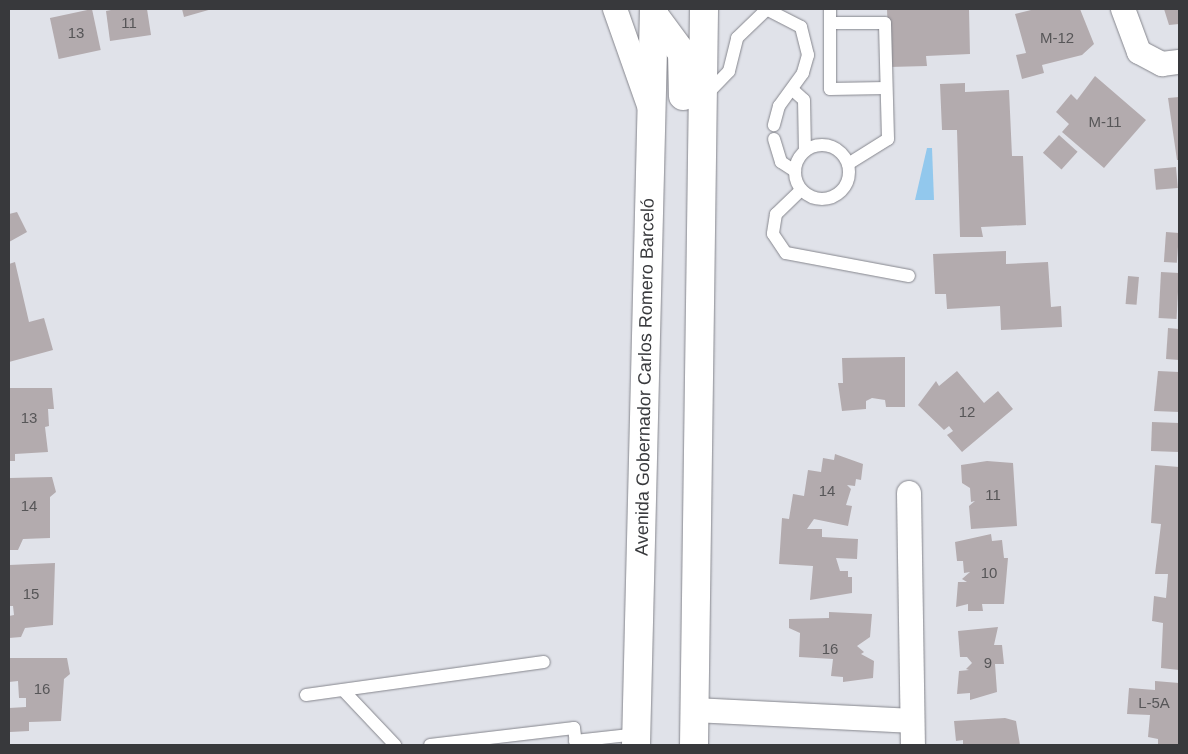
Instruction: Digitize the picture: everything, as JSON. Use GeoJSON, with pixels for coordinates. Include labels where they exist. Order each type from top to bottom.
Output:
{"type":"FeatureCollection","features":[{"type":"Feature","properties":{"kind":"main road"},"geometry":{"type":"LineString","coordinates":[[694,745],[696,710],[701,101],[704,9]]}},
{"type":"Feature","properties":{"kind":"main road","name":"Avenida Gobernador Carlos Romero Barceló"},"geometry":{"type":"LineString","coordinates":[[636,740],[653,11]]}},
{"type":"Feature","properties":{"kind":"main road"},"geometry":{"type":"LineString","coordinates":[[653,11],[682,53],[682,184],[700,252]]}},
{"type":"Feature","properties":{"kind":"street"},"geometry":{"type":"LineString","coordinates":[[615,9],[652,113]]}},
{"type":"Feature","properties":{"kind":"street"},"geometry":{"type":"LineString","coordinates":[[1123,9],[1138,52],[1162,64],[1179,62]]}},
{"type":"Feature","properties":{"kind":"street"},"geometry":{"type":"LineString","coordinates":[[909,493],[913,745]]}},
{"type":"Feature","properties":{"kind":"street"},"geometry":{"type":"LineString","coordinates":[[696,710],[912,720]]}},
{"type":"Feature","properties":{"kind":"lane"},"geometry":{"type":"LineString","coordinates":[[701,101],[730,71],[737,38],[767,9],[801,28],[807,39],[803,73],[794,90],[779,106],[774,125]]}},
{"type":"Feature","properties":{"kind":"lane"},"geometry":{"type":"LineString","coordinates":[[830,9],[830,89],[886,88]]}},
{"type":"Feature","properties":{"kind":"lane"},"geometry":{"type":"LineString","coordinates":[[830,23],[885,23],[888,139],[848,164]]}},
{"type":"Feature","properties":{"kind":"lane"},"geometry":{"type":"LineString","coordinates":[[794,90],[804,100],[805,150],[795,171]]}},
{"type":"Feature","properties":{"kind":"lane"},"geometry":{"type":"LineString","coordinates":[[774,139],[782,162],[795,171],[801,190],[817,199],[835,196],[847,182],[848,164],[830,146],[805,150]]}},
{"type":"Feature","properties":{"kind":"lane"},"geometry":{"type":"LineString","coordinates":[[801,190],[776,214],[773,234],[786,253],[909,276]]}},
{"type":"Feature","properties":{"kind":"lane"},"geometry":{"type":"LineString","coordinates":[[306,695],[544,662]]}},
{"type":"Feature","properties":{"kind":"lane"},"geometry":{"type":"LineString","coordinates":[[343,690],[395,745]]}},
{"type":"Feature","properties":{"kind":"lane"},"geometry":{"type":"LineString","coordinates":[[430,745],[574,728],[575,743],[636,740]]}},
{"type":"Feature","properties":{"kind":"water"},"geometry":{"type":"Polygon","coordinates":[[[927,148],[932,148],[934,200],[915,200],[927,148]]]}},
{"type":"Feature","properties":{"kind":"building"},"geometry":{"type":"Polygon","coordinates":[[[92,9],[101,50],[59,59],[50,18],[92,9]]]}},
{"type":"Feature","properties":{"kind":"building"},"geometry":{"type":"Polygon","coordinates":[[[116,9],[147,9],[151,35],[110,41],[106,11],[116,9]]]}},
{"type":"Feature","properties":{"kind":"building"},"geometry":{"type":"Polygon","coordinates":[[[182,9],[212,9],[184,17],[182,9]]]}},
{"type":"Feature","properties":{"kind":"building"},"geometry":{"type":"Polygon","coordinates":[[[887,9],[969,9],[970,54],[926,56],[927,66],[889,67],[887,9]]]}},
{"type":"Feature","properties":{"kind":"building"},"geometry":{"type":"Polygon","coordinates":[[[1035,9],[1080,9],[1094,44],[1082,55],[1042,65],[1044,73],[1022,79],[1016,55],[1026,53],[1015,14],[1035,9]]]}},
{"type":"Feature","properties":{"kind":"building"},"geometry":{"type":"Polygon","coordinates":[[[1164,9],[1179,9],[1179,24],[1169,25],[1164,9]]]}},
{"type":"Feature","properties":{"kind":"building"},"geometry":{"type":"Polygon","coordinates":[[[1095,76],[1146,120],[1104,168],[1062,132],[1069,124],[1056,112],[1071,94],[1077,100],[1095,76]]]}},
{"type":"Feature","properties":{"kind":"building"},"geometry":{"type":"Polygon","coordinates":[[[965,83],[965,92],[1009,90],[1012,156],[1023,156],[1026,225],[981,227],[983,237],[960,237],[957,130],[942,130],[940,84],[965,83]]]}},
{"type":"Feature","properties":{"kind":"building"},"geometry":{"type":"Polygon","coordinates":[[[1179,97],[1179,160],[1177,160],[1168,98],[1179,97]]]}},
{"type":"Feature","properties":{"kind":"building"},"geometry":{"type":"Polygon","coordinates":[[[1059,135],[1078,152],[1062,170],[1043,153],[1059,135]]]}},
{"type":"Feature","properties":{"kind":"building"},"geometry":{"type":"Polygon","coordinates":[[[1176,167],[1178,188],[1156,190],[1154,169],[1176,167]]]}},
{"type":"Feature","properties":{"kind":"building"},"geometry":{"type":"Polygon","coordinates":[[[17,212],[27,232],[9,242],[9,214],[17,212]]]}},
{"type":"Feature","properties":{"kind":"building"},"geometry":{"type":"Polygon","coordinates":[[[1166,232],[1179,233],[1177,263],[1164,262],[1166,232]]]}},
{"type":"Feature","properties":{"kind":"building"},"geometry":{"type":"Polygon","coordinates":[[[1006,251],[1006,264],[1048,262],[1051,307],[1061,306],[1062,327],[1001,330],[1000,306],[947,309],[946,294],[935,294],[933,254],[1006,251]]]}},
{"type":"Feature","properties":{"kind":"building"},"geometry":{"type":"Polygon","coordinates":[[[15,262],[29,322],[44,318],[53,350],[9,362],[9,264],[15,262]]]}},
{"type":"Feature","properties":{"kind":"building"},"geometry":{"type":"Polygon","coordinates":[[[1161,272],[1179,273],[1177,319],[1159,318],[1161,272]]]}},
{"type":"Feature","properties":{"kind":"building"},"geometry":{"type":"Polygon","coordinates":[[[1128,276],[1139,277],[1137,305],[1126,304],[1128,276]]]}},
{"type":"Feature","properties":{"kind":"building"},"geometry":{"type":"Polygon","coordinates":[[[1168,328],[1179,329],[1179,360],[1166,359],[1168,328]]]}},
{"type":"Feature","properties":{"kind":"building"},"geometry":{"type":"Polygon","coordinates":[[[905,357],[905,407],[886,407],[885,400],[872,398],[866,401],[866,409],[842,411],[838,383],[843,383],[842,358],[905,357]]]}},
{"type":"Feature","properties":{"kind":"building"},"geometry":{"type":"Polygon","coordinates":[[[957,371],[984,403],[998,391],[1013,409],[962,452],[947,435],[953,431],[949,426],[944,430],[918,405],[936,381],[939,386],[957,371]]]}},
{"type":"Feature","properties":{"kind":"building"},"geometry":{"type":"Polygon","coordinates":[[[1158,371],[1179,372],[1179,412],[1154,411],[1158,371]]]}},
{"type":"Feature","properties":{"kind":"building"},"geometry":{"type":"Polygon","coordinates":[[[9,388],[52,388],[54,409],[48,409],[49,426],[45,427],[48,452],[15,454],[15,461],[9,461],[9,388]]]}},
{"type":"Feature","properties":{"kind":"building"},"geometry":{"type":"Polygon","coordinates":[[[1152,422],[1179,423],[1178,452],[1151,451],[1152,422]]]}},
{"type":"Feature","properties":{"kind":"building"},"geometry":{"type":"Polygon","coordinates":[[[835,454],[863,464],[861,480],[856,479],[855,486],[847,485],[851,489],[846,505],[852,506],[848,526],[814,519],[807,529],[822,529],[822,537],[858,539],[857,559],[836,558],[840,571],[848,571],[848,577],[852,577],[852,593],[810,600],[813,566],[779,564],[782,518],[789,519],[793,494],[804,496],[808,470],[821,472],[823,458],[834,460],[835,454]]]}},
{"type":"Feature","properties":{"kind":"building"},"geometry":{"type":"Polygon","coordinates":[[[987,461],[1013,463],[1017,526],[971,529],[969,506],[975,501],[971,502],[970,488],[962,483],[961,465],[987,461]]]}},
{"type":"Feature","properties":{"kind":"building"},"geometry":{"type":"Polygon","coordinates":[[[1155,465],[1179,467],[1179,670],[1161,668],[1163,623],[1152,621],[1154,596],[1166,598],[1168,574],[1155,574],[1161,524],[1151,523],[1155,465]]]}},
{"type":"Feature","properties":{"kind":"building"},"geometry":{"type":"Polygon","coordinates":[[[52,477],[56,492],[50,497],[50,538],[23,539],[18,550],[9,550],[9,478],[52,477]]]}},
{"type":"Feature","properties":{"kind":"building"},"geometry":{"type":"Polygon","coordinates":[[[991,534],[992,541],[1002,540],[1004,558],[1008,558],[1004,604],[982,604],[983,611],[968,611],[968,604],[956,607],[958,582],[967,582],[962,579],[970,572],[964,573],[963,561],[957,561],[955,542],[991,534]]]}},
{"type":"Feature","properties":{"kind":"building"},"geometry":{"type":"Polygon","coordinates":[[[55,563],[53,625],[25,628],[21,637],[9,638],[9,616],[14,615],[13,606],[9,606],[9,565],[55,563]]]}},
{"type":"Feature","properties":{"kind":"building"},"geometry":{"type":"Polygon","coordinates":[[[829,612],[872,614],[870,637],[857,646],[864,652],[861,654],[874,661],[873,678],[843,682],[843,677],[831,676],[833,659],[799,657],[800,633],[789,628],[789,619],[829,618],[829,612]]]}},
{"type":"Feature","properties":{"kind":"building"},"geometry":{"type":"Polygon","coordinates":[[[998,627],[994,645],[1002,645],[1004,664],[995,664],[997,692],[970,700],[970,693],[957,694],[959,671],[969,670],[966,669],[972,663],[967,657],[960,657],[958,631],[998,627]]]}},
{"type":"Feature","properties":{"kind":"building"},"geometry":{"type":"Polygon","coordinates":[[[9,658],[67,658],[70,674],[64,679],[61,721],[29,722],[29,731],[10,732],[9,708],[26,707],[26,698],[19,698],[18,681],[9,682],[9,658]]]}},
{"type":"Feature","properties":{"kind":"building"},"geometry":{"type":"Polygon","coordinates":[[[1155,681],[1179,683],[1179,745],[1158,745],[1158,739],[1148,737],[1150,715],[1127,714],[1129,688],[1155,690],[1155,681]]]}},
{"type":"Feature","properties":{"kind":"building"},"geometry":{"type":"Polygon","coordinates":[[[1005,718],[1016,721],[1020,745],[963,745],[963,740],[956,741],[954,721],[1005,718]]]}}]}
